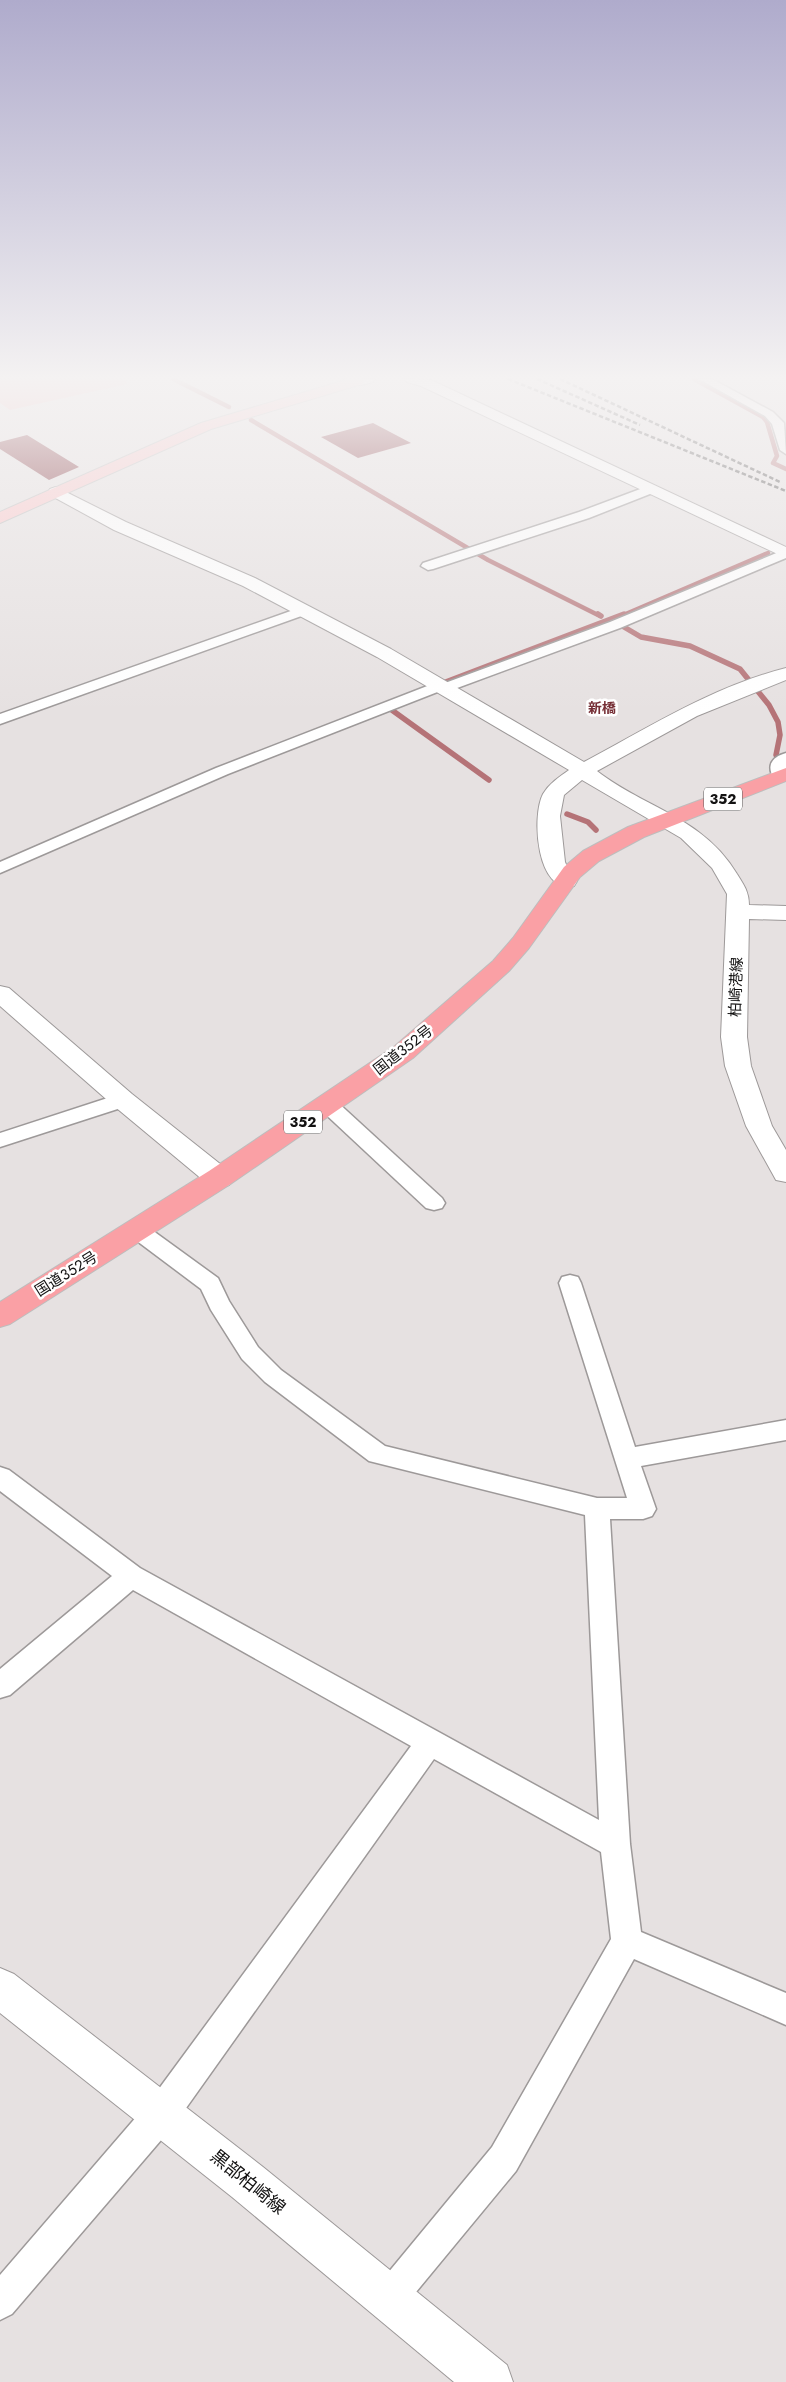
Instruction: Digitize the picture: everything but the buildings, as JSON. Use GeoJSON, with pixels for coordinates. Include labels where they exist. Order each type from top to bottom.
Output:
{"type":"FeatureCollection","features":[{"type":"Feature","properties":{"kind":"highway","name":"国道352号"},"geometry":{"type":"LineString","coordinates":[[0,1316],[220,1178],[404,1052],[483,983],[521,943],[566,880],[591,856],[607,846],[784,769]]}},
{"type":"Feature","properties":{"kind":"main road"},"geometry":{"type":"LineString","coordinates":[[2,516],[60,490]]}},
{"type":"Feature","properties":{"kind":"street"},"geometry":{"type":"LineString","coordinates":[[428,566],[584,515],[648,490]]}},
{"type":"Feature","properties":{"kind":"street"},"geometry":{"type":"LineString","coordinates":[[653,490],[786,553]]}},
{"type":"Feature","properties":{"kind":"street","name":"柏崎港線"},"geometry":{"type":"LineString","coordinates":[[56,492],[120,526],[249,582],[384,653],[584,771],[598,782],[689,833],[721,865],[738,894],[734,1037],[738,1066],[759,1126],[786,1173]]}},
{"type":"Feature","properties":{"kind":"street"},"geometry":{"type":"LineString","coordinates":[[0,868],[222,771],[442,687],[615,625],[786,553]]}},
{"type":"Feature","properties":{"kind":"street"},"geometry":{"type":"LineString","coordinates":[[0,719],[302,611]]}},
{"type":"Feature","properties":{"kind":"street"},"geometry":{"type":"LineString","coordinates":[[566,880],[559,875],[552,852],[550,832],[550,802],[563,785],[677,718],[786,674]]}},
{"type":"Feature","properties":{"kind":"street"},"geometry":{"type":"LineString","coordinates":[[738,912],[786,913]]}},
{"type":"Feature","properties":{"kind":"street"},"geometry":{"type":"LineString","coordinates":[[0,993],[123,1100],[220,1178]]}},
{"type":"Feature","properties":{"kind":"street"},"geometry":{"type":"LineString","coordinates":[[0,1140],[123,1100]]}},
{"type":"Feature","properties":{"kind":"street"},"geometry":{"type":"LineString","coordinates":[[328,1105],[434,1203]]}},
{"type":"Feature","properties":{"kind":"street"},"geometry":{"type":"LineString","coordinates":[[136,1230],[210,1284],[219,1304],[250,1353],[273,1376],[378,1454],[598,1508],[643,1509],[570,1283]]}},
{"type":"Feature","properties":{"kind":"street"},"geometry":{"type":"LineString","coordinates":[[626,1459],[786,1430]]}},
{"type":"Feature","properties":{"kind":"street"},"geometry":{"type":"LineString","coordinates":[[0,1477],[131,1576],[615,1844]]}},
{"type":"Feature","properties":{"kind":"street"},"geometry":{"type":"LineString","coordinates":[[390,2297],[504,2159],[627,1941],[615,1844],[598,1508]]}},
{"type":"Feature","properties":{"kind":"street"},"geometry":{"type":"LineString","coordinates":[[0,1686],[131,1576]]}},
{"type":"Feature","properties":{"kind":"street"},"geometry":{"type":"LineString","coordinates":[[0,2302],[162,2113],[430,1742]]}},
{"type":"Feature","properties":{"kind":"street"},"geometry":{"type":"LineString","coordinates":[[627,1941],[786,2009]]}},
{"type":"Feature","properties":{"kind":"street","name":"黒部柏崎線"},"geometry":{"type":"LineString","coordinates":[[0,1988],[162,2113],[390,2297],[490,2382]]}},
{"type":"Feature","properties":{"kind":"waterway"},"geometry":{"type":"LineString","coordinates":[[370,490],[488,560],[600,616]]}},
{"type":"Feature","properties":{"kind":"waterway"},"geometry":{"type":"LineString","coordinates":[[621,616],[768,553]]}},
{"type":"Feature","properties":{"kind":"waterway"},"geometry":{"type":"LineString","coordinates":[[443,683],[624,614]]}},
{"type":"Feature","properties":{"kind":"waterway"},"geometry":{"type":"LineString","coordinates":[[624,627],[641,637],[690,646],[740,669],[769,705],[778,722],[780,735],[776,755]]}},
{"type":"Feature","properties":{"kind":"waterway"},"geometry":{"type":"LineString","coordinates":[[389,708],[489,780]]}},
{"type":"Feature","properties":{"kind":"waterway"},"geometry":{"type":"LineString","coordinates":[[567,814],[588,822],[596,830]]}},
{"type":"Feature","properties":{"kind":"district","name":"新橋"},"geometry":{"type":"Point","coordinates":[602,708]}}]}
